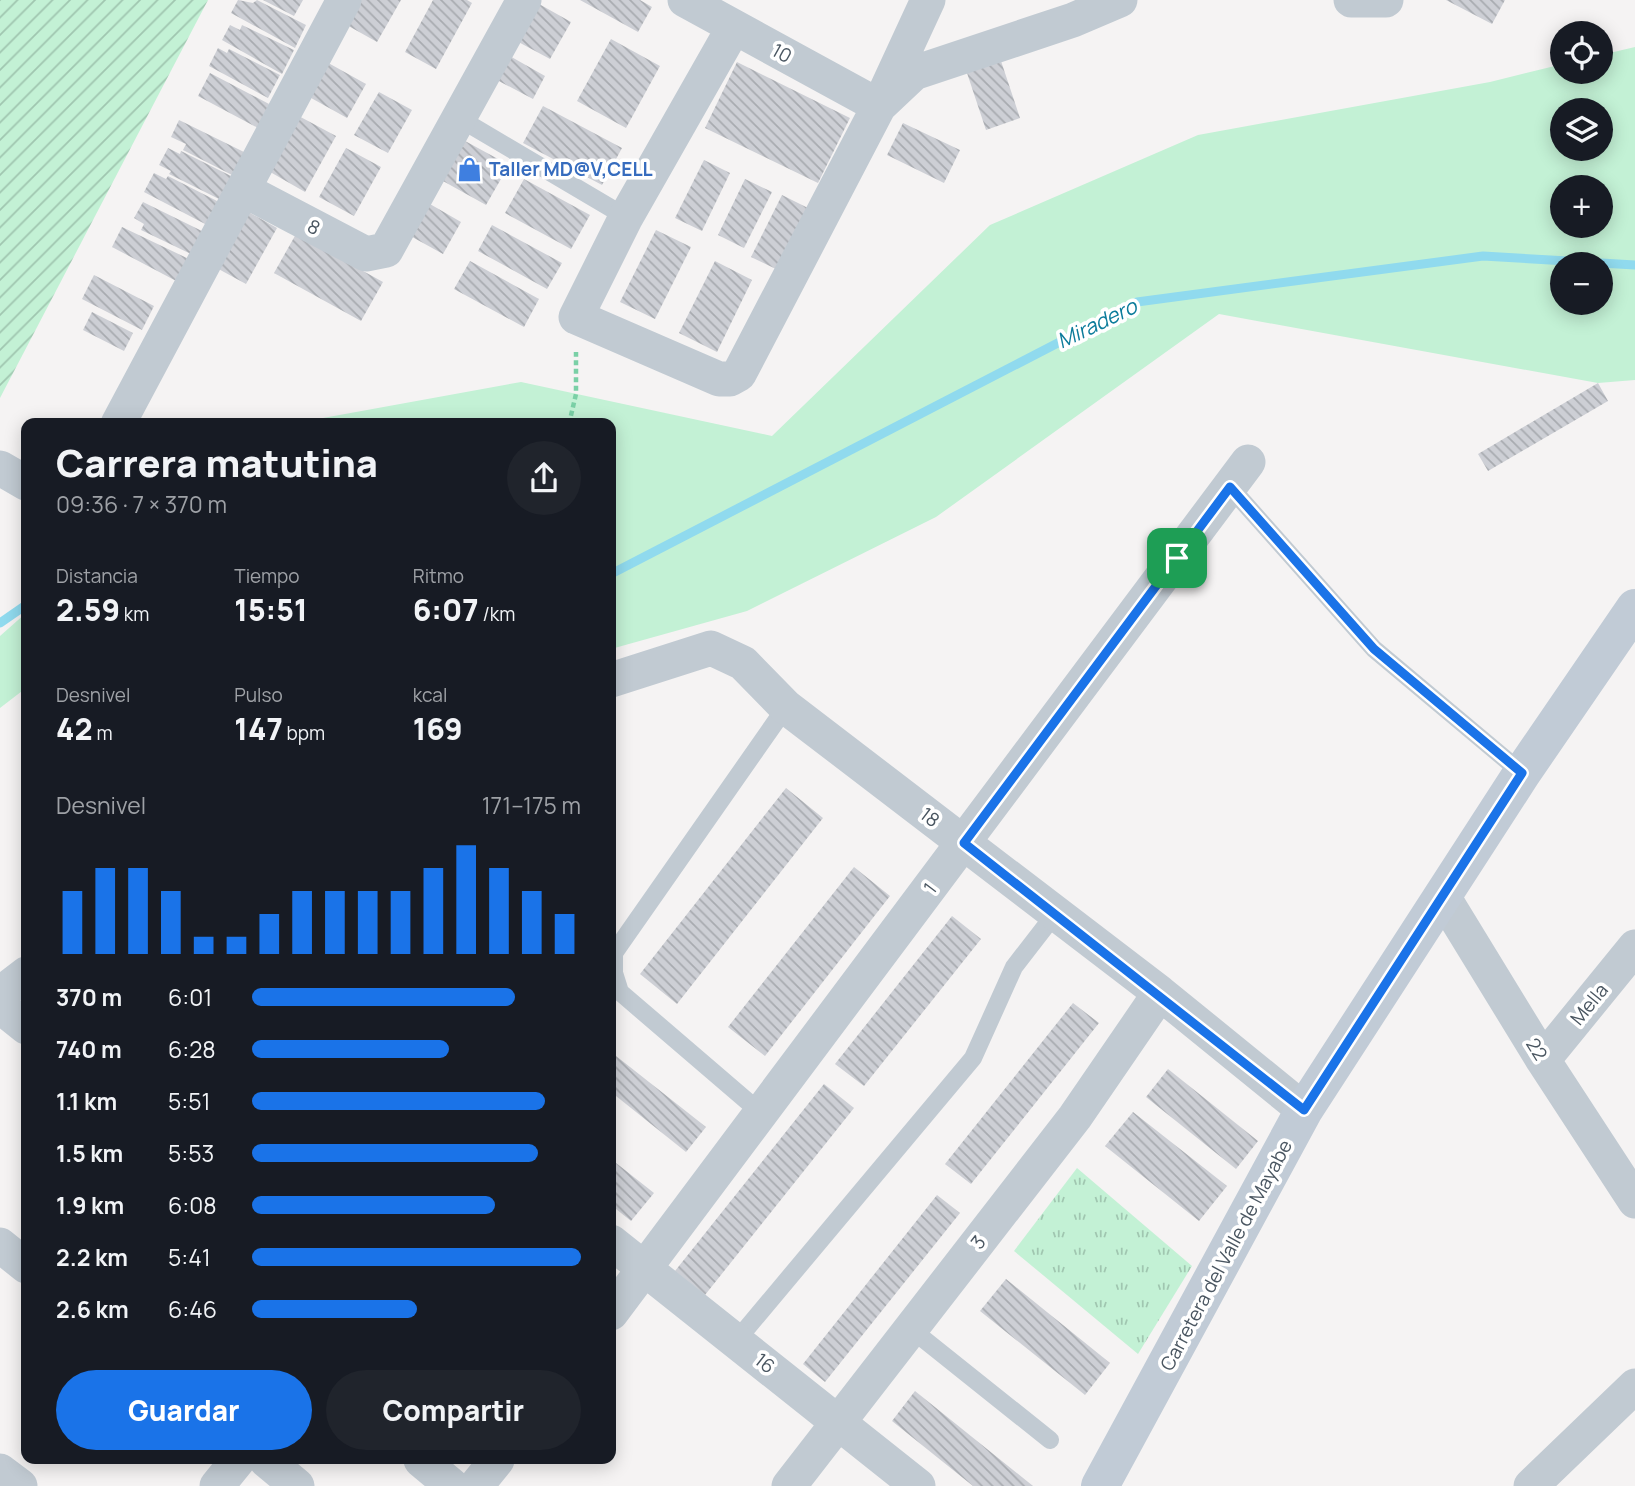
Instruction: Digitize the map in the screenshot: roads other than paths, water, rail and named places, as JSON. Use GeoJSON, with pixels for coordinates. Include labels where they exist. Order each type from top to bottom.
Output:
{"type":"FeatureCollection","features":[{"type":"Feature","properties":{"kind":"main road","name":"Carretera del Valle de Mayabe"},"geometry":{"type":"LineString","coordinates":[[1100,1486],[1304,1110],[1522,773],[1635,608]]}},
{"type":"Feature","properties":{"kind":"street"},"geometry":{"type":"LineString","coordinates":[[121,418],[344,0]]}},
{"type":"Feature","properties":{"kind":"street"},"geometry":{"type":"LineString","coordinates":[[457,117],[524,0]]}},
{"type":"Feature","properties":{"kind":"street","name":"10"},"geometry":{"type":"LineString","coordinates":[[685,0],[878,106]]}},
{"type":"Feature","properties":{"kind":"street"},"geometry":{"type":"LineString","coordinates":[[734,27],[626,217],[576,317],[719,379],[740,374],[878,106],[928,0]]}},
{"type":"Feature","properties":{"kind":"street"},"geometry":{"type":"LineString","coordinates":[[878,106],[914,73],[1073,20],[1120,0]]}},
{"type":"Feature","properties":{"kind":"street","name":"8"},"geometry":{"type":"LineString","coordinates":[[244,190],[366,254],[386,250],[457,117]]}},
{"type":"Feature","properties":{"kind":"street"},"geometry":{"type":"LineString","coordinates":[[0,468],[21,481]]}},
{"type":"Feature","properties":{"kind":"street","name":"1"},"geometry":{"type":"LineString","coordinates":[[616,1307],[1239,475]]}},
{"type":"Feature","properties":{"kind":"street","name":"18"},"geometry":{"type":"LineString","coordinates":[[616,678],[711,648],[743,663],[786,707],[1160,993],[1304,1110]]}},
{"type":"Feature","properties":{"kind":"street","name":"22"},"geometry":{"type":"LineString","coordinates":[[1442,895],[1543,1060],[1635,1201]]}},
{"type":"Feature","properties":{"kind":"street","name":"Mella"},"geometry":{"type":"LineString","coordinates":[[1543,1060],[1635,947]]}},
{"type":"Feature","properties":{"kind":"street","name":"3"},"geometry":{"type":"LineString","coordinates":[[789,1486],[837,1420],[1075,1117],[1160,993]]}},
{"type":"Feature","properties":{"kind":"street"},"geometry":{"type":"LineString","coordinates":[[0,1006],[21,1023]]}},
{"type":"Feature","properties":{"kind":"street"},"geometry":{"type":"LineString","coordinates":[[0,1245],[21,1262]]}},
{"type":"Feature","properties":{"kind":"street","name":"16"},"geometry":{"type":"LineString","coordinates":[[616,1246],[918,1486]]}},
{"type":"Feature","properties":{"kind":"street"},"geometry":{"type":"LineString","coordinates":[[1531,1486],[1635,1386]]}},
{"type":"Feature","properties":{"kind":"street"},"geometry":{"type":"LineString","coordinates":[[217,1486],[235,1464]]}},
{"type":"Feature","properties":{"kind":"street"},"geometry":{"type":"LineString","coordinates":[[271,1464],[297,1486]]}},
{"type":"Feature","properties":{"kind":"street"},"geometry":{"type":"LineString","coordinates":[[426,1464],[452,1486]]}},
{"type":"Feature","properties":{"kind":"street"},"geometry":{"type":"LineString","coordinates":[[476,1486],[493,1464]]}},
{"type":"Feature","properties":{"kind":"lane"},"geometry":{"type":"LineString","coordinates":[[457,117],[626,217]]}},
{"type":"Feature","properties":{"kind":"lane"},"geometry":{"type":"LineString","coordinates":[[1239,475],[1374,649],[1522,773]]}},
{"type":"Feature","properties":{"kind":"lane"},"geometry":{"type":"LineString","coordinates":[[616,950],[786,707]]}},
{"type":"Feature","properties":{"kind":"lane"},"geometry":{"type":"LineString","coordinates":[[736,1341],[973,1058],[1014,967],[1055,914]]}},
{"type":"Feature","properties":{"kind":"lane"},"geometry":{"type":"LineString","coordinates":[[616,979],[620,992],[761,1112]]}},
{"type":"Feature","properties":{"kind":"lane"},"geometry":{"type":"LineString","coordinates":[[911,1329],[1050,1440]]}},
{"type":"Feature","properties":{"kind":"waterway","name":"Miradero"},"geometry":{"type":"LineString","coordinates":[[616,571],[1137,302],[1483,256],[1635,265]]}},
{"type":"Feature","properties":{"kind":"waterway"},"geometry":{"type":"LineString","coordinates":[[0,623],[21,608]]}},
{"type":"Feature","properties":{"kind":"place","name":"Taller MD@V,CELL"},"geometry":{"type":"Point","coordinates":[469,169]}}]}
